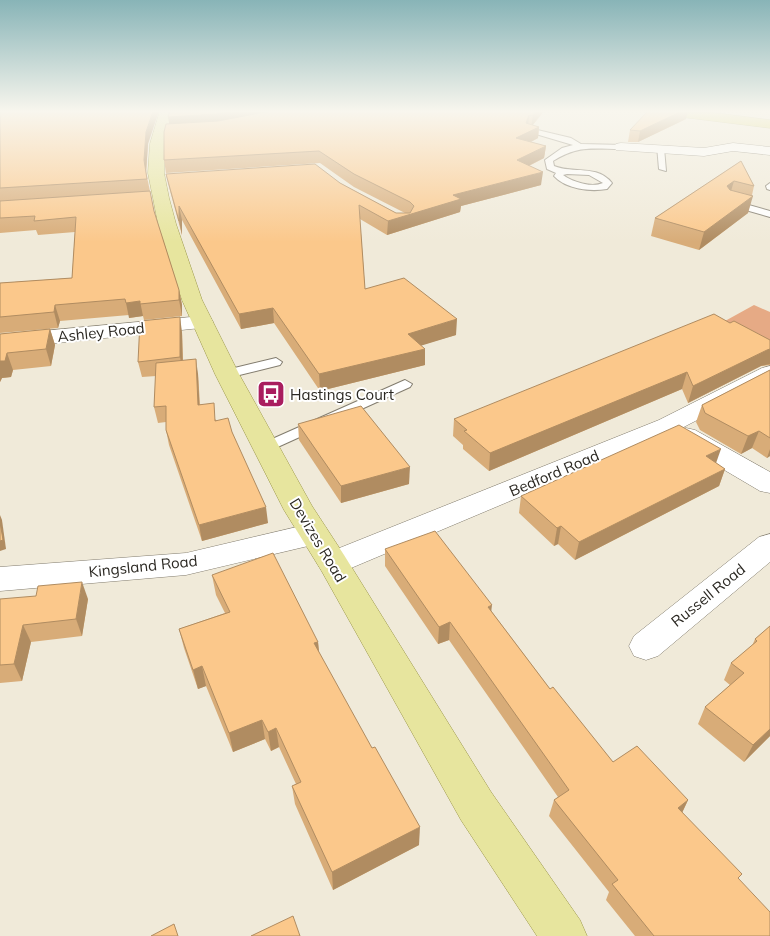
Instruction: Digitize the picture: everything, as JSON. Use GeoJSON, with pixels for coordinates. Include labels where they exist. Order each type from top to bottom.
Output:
{"type":"FeatureCollection","features":[{"type":"Feature","properties":{"kind":"main road","name":"Devizes Road"},"geometry":{"type":"LineString","coordinates":[[156,155],[160,190],[167,224],[192,300],[227,374],[314,534],[476,806],[564,936]]}},
{"type":"Feature","properties":{"kind":"street","name":"Ashley Road"},"geometry":{"type":"LineString","coordinates":[[0,342],[202,322]]}},
{"type":"Feature","properties":{"kind":"street","name":"Bedford Road"},"geometry":{"type":"LineString","coordinates":[[333,563],[668,425],[770,373]]}},
{"type":"Feature","properties":{"kind":"street"},"geometry":{"type":"LineString","coordinates":[[668,425],[770,484]]}},
{"type":"Feature","properties":{"kind":"street","name":"Kingsland Road"},"geometry":{"type":"LineString","coordinates":[[0,579],[186,564],[314,534]]}},
{"type":"Feature","properties":{"kind":"street","name":"Russell Road"},"geometry":{"type":"LineString","coordinates":[[646,646],[770,545]]}},
{"type":"Feature","properties":{"kind":"lane"},"geometry":{"type":"LineString","coordinates":[[558,155],[549,160],[550,168],[562,172],[584,172],[600,177],[608,183],[604,187],[581,186],[561,179],[558,176],[562,172]]}},
{"type":"Feature","properties":{"kind":"lane"},"geometry":{"type":"LineString","coordinates":[[661,155],[663,169]]}},
{"type":"Feature","properties":{"kind":"lane"},"geometry":{"type":"LineString","coordinates":[[730,203],[770,214]]}},
{"type":"Feature","properties":{"kind":"lane"},"geometry":{"type":"LineString","coordinates":[[227,374],[276,362]]}},
{"type":"Feature","properties":{"kind":"lane"},"geometry":{"type":"LineString","coordinates":[[266,447],[406,384]]}},
{"type":"Feature","properties":{"kind":"shaded area"},"geometry":{"type":"Polygon","coordinates":[[[754,305],[770,312],[770,349],[725,321],[754,305]]]}},
{"type":"Feature","properties":{"kind":"building"},"geometry":{"type":"Polygon","coordinates":[[[0,155],[144,155],[147,179],[0,188],[0,155]]]}},
{"type":"Feature","properties":{"kind":"building"},"geometry":{"type":"Polygon","coordinates":[[[164,155],[256,155],[164,160],[164,155]]]}},
{"type":"Feature","properties":{"kind":"building"},"geometry":{"type":"Polygon","coordinates":[[[325,155],[528,155],[517,160],[543,172],[453,195],[461,199],[388,221],[359,205],[365,289],[404,278],[457,319],[408,334],[425,349],[319,374],[273,308],[239,314],[179,206],[179,221],[166,174],[315,164],[340,183],[396,213],[410,213],[414,206],[410,202],[354,174],[325,155]]]}},
{"type":"Feature","properties":{"kind":"building"},"geometry":{"type":"Polygon","coordinates":[[[741,161],[754,186],[734,181],[727,186],[730,190],[753,196],[704,232],[655,218],[741,161]]]}},
{"type":"Feature","properties":{"kind":"building"},"geometry":{"type":"Polygon","coordinates":[[[150,191],[154,211],[179,290],[179,300],[140,304],[140,301],[126,303],[125,299],[55,305],[54,312],[0,317],[0,283],[72,278],[76,217],[34,221],[35,216],[0,218],[0,201],[150,191]]]}},
{"type":"Feature","properties":{"kind":"building"},"geometry":{"type":"Polygon","coordinates":[[[714,314],[730,323],[734,321],[770,340],[770,349],[693,386],[687,372],[490,453],[464,431],[467,430],[454,419],[714,314]]]}},
{"type":"Feature","properties":{"kind":"building"},"geometry":{"type":"Polygon","coordinates":[[[180,317],[180,357],[138,362],[140,321],[180,317]]]}},
{"type":"Feature","properties":{"kind":"building"},"geometry":{"type":"Polygon","coordinates":[[[50,329],[46,349],[7,353],[5,361],[0,361],[0,334],[50,329]]]}},
{"type":"Feature","properties":{"kind":"building"},"geometry":{"type":"Polygon","coordinates":[[[196,359],[198,405],[214,403],[215,421],[228,418],[232,432],[266,507],[199,525],[166,430],[166,406],[154,407],[156,363],[196,359]]]}},
{"type":"Feature","properties":{"kind":"building"},"geometry":{"type":"Polygon","coordinates":[[[770,370],[770,438],[759,431],[748,436],[705,413],[702,405],[770,370]]]}},
{"type":"Feature","properties":{"kind":"building"},"geometry":{"type":"Polygon","coordinates":[[[361,406],[410,467],[341,486],[298,424],[361,406]]]}},
{"type":"Feature","properties":{"kind":"building"},"geometry":{"type":"Polygon","coordinates":[[[679,425],[721,449],[706,456],[725,469],[579,542],[561,526],[557,528],[521,496],[679,425]]]}},
{"type":"Feature","properties":{"kind":"building"},"geometry":{"type":"Polygon","coordinates":[[[0,522],[3,540],[0,541],[0,522]]]}},
{"type":"Feature","properties":{"kind":"building"},"geometry":{"type":"Polygon","coordinates":[[[435,531],[492,605],[488,607],[550,689],[553,687],[613,762],[637,746],[688,800],[678,808],[742,874],[738,878],[770,912],[770,936],[654,936],[612,884],[618,880],[554,800],[569,790],[450,622],[439,627],[385,549],[435,531]]]}},
{"type":"Feature","properties":{"kind":"building"},"geometry":{"type":"Polygon","coordinates":[[[273,553],[318,642],[314,643],[372,748],[375,747],[420,827],[332,872],[292,786],[301,782],[276,728],[268,732],[262,720],[229,733],[202,666],[193,670],[179,629],[230,612],[212,575],[273,553]]]}},
{"type":"Feature","properties":{"kind":"building"},"geometry":{"type":"Polygon","coordinates":[[[82,582],[76,619],[23,625],[14,664],[0,665],[0,599],[36,596],[38,586],[82,582]]]}},
{"type":"Feature","properties":{"kind":"building"},"geometry":{"type":"Polygon","coordinates":[[[770,626],[770,729],[753,745],[705,707],[744,673],[731,663],[757,641],[755,639],[770,626]]]}},
{"type":"Feature","properties":{"kind":"building"},"geometry":{"type":"Polygon","coordinates":[[[293,916],[300,936],[251,936],[293,916]]]}},
{"type":"Feature","properties":{"kind":"building"},"geometry":{"type":"Polygon","coordinates":[[[174,924],[178,936],[151,936],[174,924]]]}},
{"type":"Feature","properties":{"kind":"place","name":"Hastings Court"},"geometry":{"type":"Point","coordinates":[271,394]}}]}
